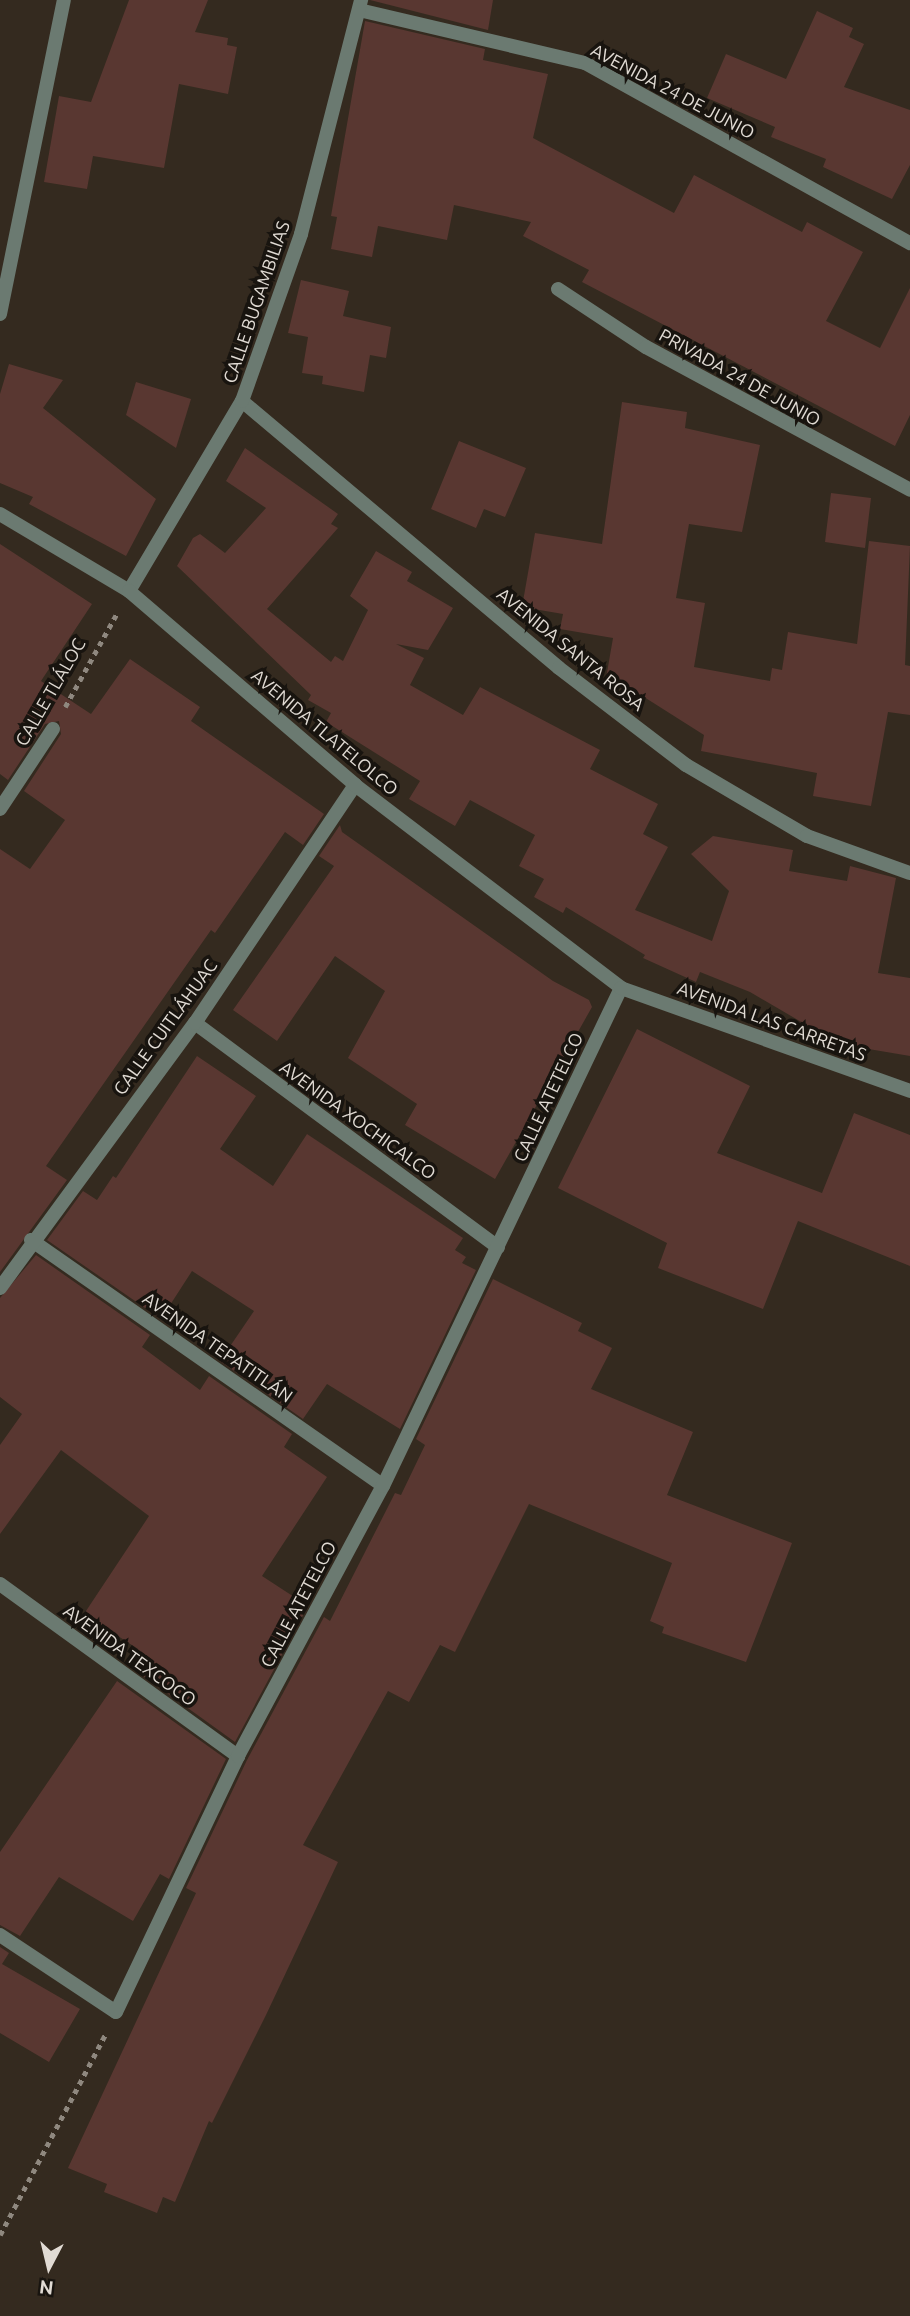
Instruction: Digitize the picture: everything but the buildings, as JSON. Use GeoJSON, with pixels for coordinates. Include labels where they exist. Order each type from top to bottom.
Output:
{"type":"FeatureCollection","features":[{"type":"Feature","properties":{"kind":"street"},"geometry":{"type":"LineString","coordinates":[[0,314],[64,0]]}},
{"type":"Feature","properties":{"kind":"street","name":"AVENIDA 24 DE JUNIO"},"geometry":{"type":"LineString","coordinates":[[360,5],[585,63],[910,243]]}},
{"type":"Feature","properties":{"kind":"street","name":"CALLE BUGAMBILIAS"},"geometry":{"type":"LineString","coordinates":[[129,591],[242,401],[302,234],[360,5]]}},
{"type":"Feature","properties":{"kind":"street","name":"PRIVADA 24 DE JUNIO"},"geometry":{"type":"LineString","coordinates":[[558,289],[658,354],[910,490]]}},
{"type":"Feature","properties":{"kind":"street","name":"AVENIDA SANTA ROSA"},"geometry":{"type":"LineString","coordinates":[[242,401],[559,668],[686,765],[807,836],[910,873]]}},
{"type":"Feature","properties":{"kind":"street","name":"AVENIDA TLATELOLCO"},"geometry":{"type":"LineString","coordinates":[[0,514],[129,591],[355,785],[621,988]]}},
{"type":"Feature","properties":{"kind":"street","name":"CALLE TLÁLOC"},"geometry":{"type":"LineString","coordinates":[[0,809],[53,729]]}},
{"type":"Feature","properties":{"kind":"street","name":"CALLE CUITLÁHUAC"},"geometry":{"type":"LineString","coordinates":[[0,1288],[31,1240],[195,1023],[355,785]]}},
{"type":"Feature","properties":{"kind":"street","name":"AVENIDA LAS CARRETAS"},"geometry":{"type":"LineString","coordinates":[[621,988],[910,1091]]}},
{"type":"Feature","properties":{"kind":"street","name":"CALLE ATETELCO"},"geometry":{"type":"LineString","coordinates":[[116,2012],[238,1756],[383,1486],[621,988]]}},
{"type":"Feature","properties":{"kind":"street","name":"AVENIDA XOCHICALCO"},"geometry":{"type":"LineString","coordinates":[[195,1023],[498,1247]]}},
{"type":"Feature","properties":{"kind":"street","name":"AVENIDA TEPATITLÁN"},"geometry":{"type":"LineString","coordinates":[[31,1240],[383,1486]]}},
{"type":"Feature","properties":{"kind":"street","name":"AVENIDA TEXCOCO"},"geometry":{"type":"LineString","coordinates":[[0,1584],[238,1756]]}},
{"type":"Feature","properties":{"kind":"street"},"geometry":{"type":"LineString","coordinates":[[0,1935],[116,2012]]}},
{"type":"Feature","properties":{"kind":"path","name":"CALLE TLÁLOC"},"geometry":{"type":"LineString","coordinates":[[53,729],[129,591]]}},
{"type":"Feature","properties":{"kind":"path"},"geometry":{"type":"LineString","coordinates":[[0,2235],[116,2012]]}}]}
